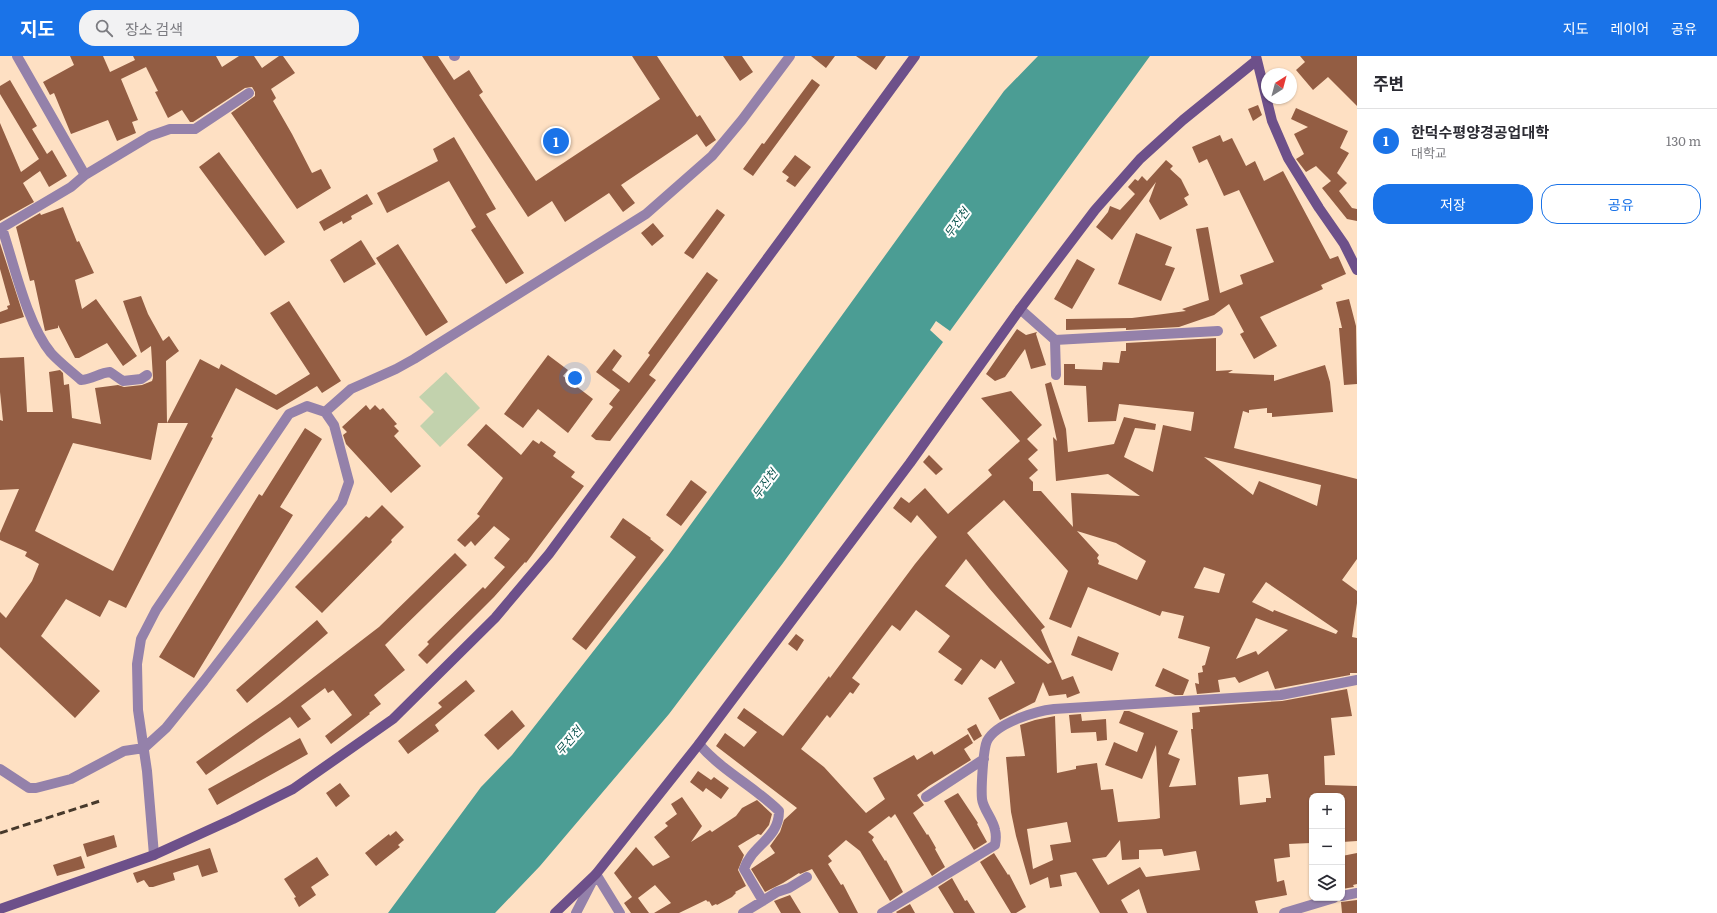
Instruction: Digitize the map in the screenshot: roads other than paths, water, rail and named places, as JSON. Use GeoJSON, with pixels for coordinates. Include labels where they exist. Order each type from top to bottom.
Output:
{"type":"FeatureCollection","features":[{"type":"Feature","properties":{"kind":"street"},"geometry":{"type":"LineString","coordinates":[[17,56],[85,175]]}},
{"type":"Feature","properties":{"kind":"street"},"geometry":{"type":"LineString","coordinates":[[325,412],[351,388],[396,370],[646,214],[712,156],[742,120],[790,56]]}},
{"type":"Feature","properties":{"kind":"street"},"geometry":{"type":"LineString","coordinates":[[0,909],[154,855],[233,819],[308,780],[393,720],[495,618],[549,554],[915,56]]}},
{"type":"Feature","properties":{"kind":"street"},"geometry":{"type":"LineString","coordinates":[[556,913],[596,874],[699,744],[910,463],[1020,309],[1095,210],[1140,159],[1256,58],[1272,121],[1288,158],[1319,208],[1344,244],[1357,270]]}},
{"type":"Feature","properties":{"kind":"street"},"geometry":{"type":"LineString","coordinates":[[147,375],[141,379],[123,382],[110,372],[91,379],[80,380],[51,352],[41,336],[26,304],[1,229],[71,187],[85,175],[150,136],[170,129],[195,129],[249,93]]}},
{"type":"Feature","properties":{"kind":"street"},"geometry":{"type":"LineString","coordinates":[[1020,309],[1055,340],[1218,331]]}},
{"type":"Feature","properties":{"kind":"street"},"geometry":{"type":"LineString","coordinates":[[1055,340],[1056,374]]}},
{"type":"Feature","properties":{"kind":"street"},"geometry":{"type":"LineString","coordinates":[[0,769],[29,788],[36,788],[71,779],[124,752],[144,748],[166,728],[342,502],[349,482],[334,425],[325,412],[307,406],[289,414],[156,610],[141,639],[137,664],[138,710],[144,748],[154,855]]}},
{"type":"Feature","properties":{"kind":"street"},"geometry":{"type":"LineString","coordinates":[[882,913],[996,845],[996,830],[982,800],[984,759],[987,741],[997,730],[1014,721],[1040,711],[1236,696],[1281,695],[1357,680]]}},
{"type":"Feature","properties":{"kind":"street"},"geometry":{"type":"LineString","coordinates":[[699,744],[708,755],[740,778],[780,811],[779,821],[772,835],[752,853],[744,869],[763,901]]}},
{"type":"Feature","properties":{"kind":"street"},"geometry":{"type":"LineString","coordinates":[[926,797],[984,759]]}},
{"type":"Feature","properties":{"kind":"street"},"geometry":{"type":"LineString","coordinates":[[576,913],[596,874]]}},
{"type":"Feature","properties":{"kind":"street"},"geometry":{"type":"LineString","coordinates":[[596,874],[620,913]]}},
{"type":"Feature","properties":{"kind":"street"},"geometry":{"type":"LineString","coordinates":[[743,913],[807,877]]}},
{"type":"Feature","properties":{"kind":"street"},"geometry":{"type":"LineString","coordinates":[[1345,895],[1357,893]]}},
{"type":"Feature","properties":{"kind":"street"},"geometry":{"type":"LineString","coordinates":[[1284,913],[1324,901]]}},
{"type":"Feature","properties":{"kind":"water","name":"무진천"},"geometry":{"type":"Polygon","coordinates":[[[1038,56],[1150,56],[950,331],[936,321],[930,330],[943,342],[783,563],[669,714],[540,866],[495,913],[388,913],[481,787],[512,755],[668,556],[1004,91],[1038,56]]]}},
{"type":"Feature","properties":{"kind":"railway"},"geometry":{"type":"LineString","coordinates":[[0,833],[100,801]]}},
{"type":"Feature","properties":{"kind":"place","name":"한덕수평양경공업대학"},"geometry":{"type":"Point","coordinates":[556,141]}}]}
